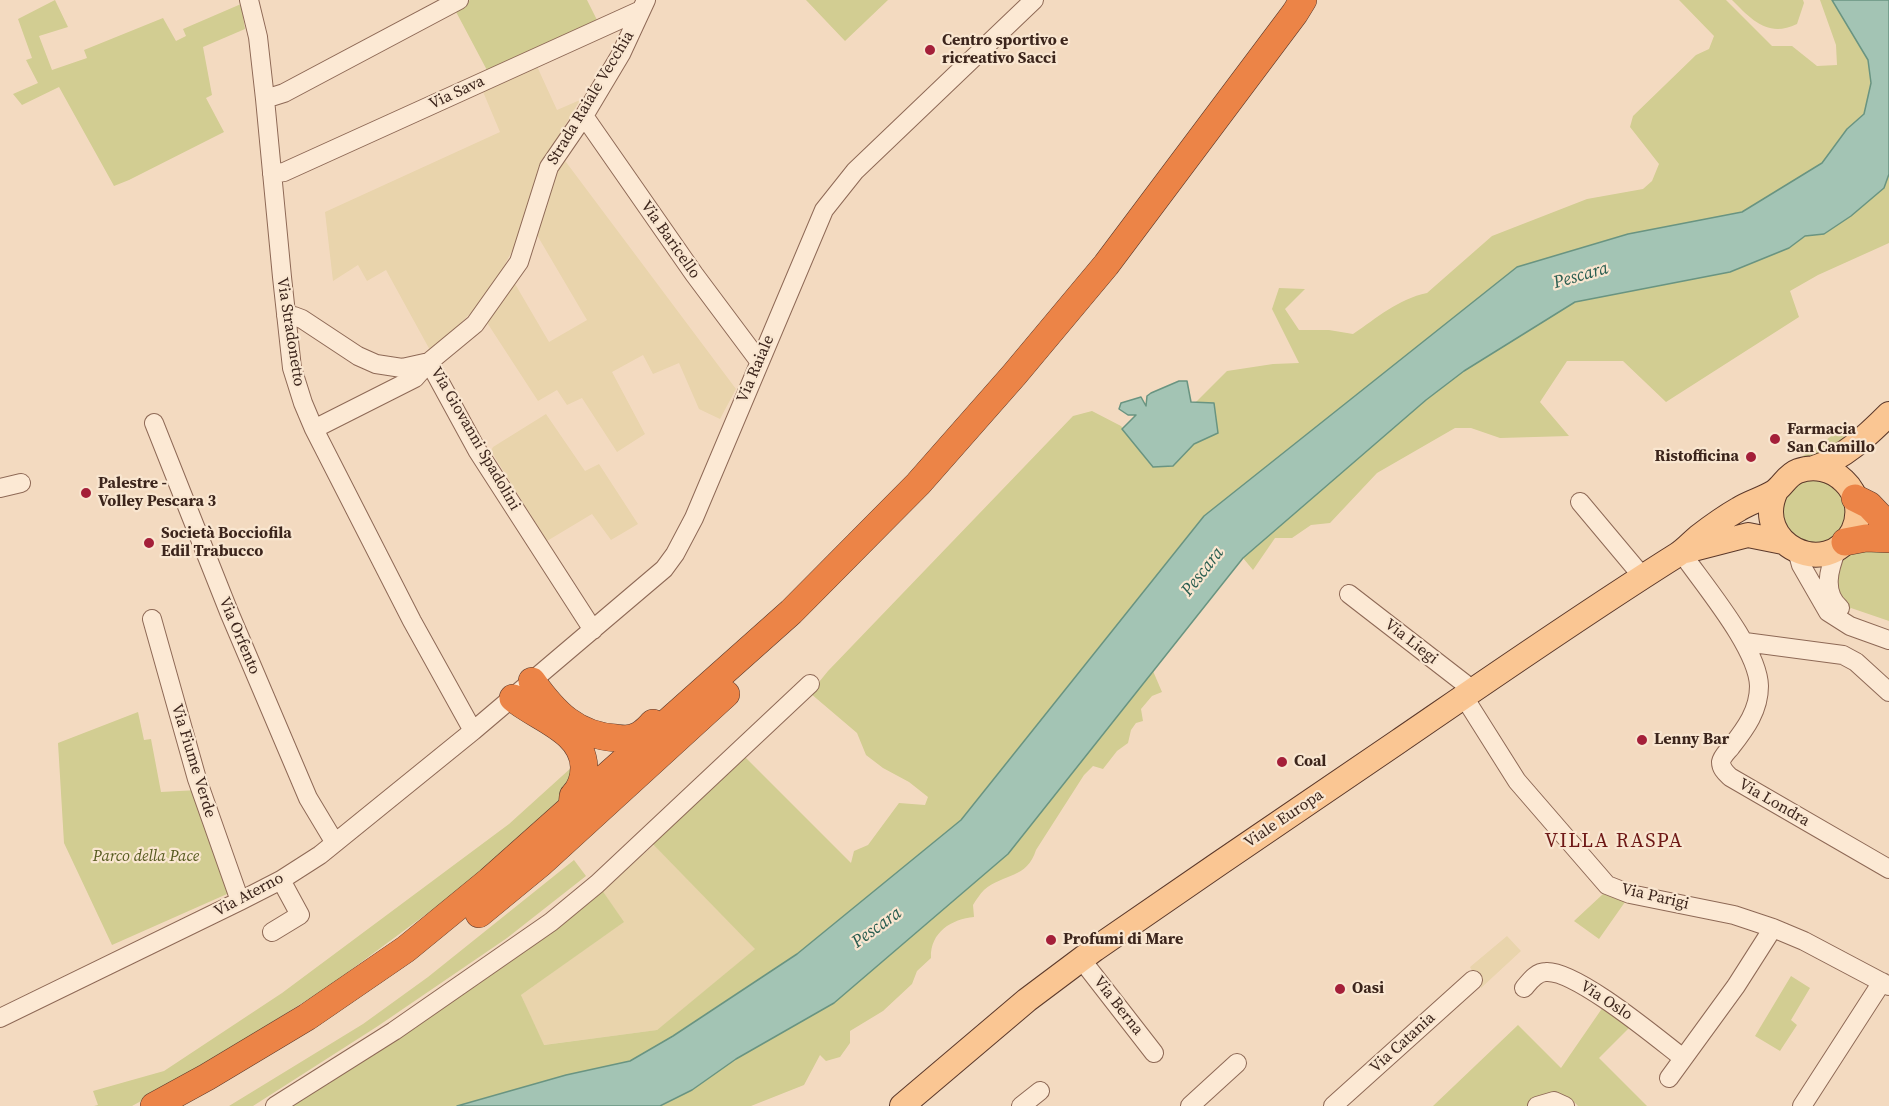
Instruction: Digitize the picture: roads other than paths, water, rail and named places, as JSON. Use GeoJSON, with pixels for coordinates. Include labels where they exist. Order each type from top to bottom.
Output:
{"type":"FeatureCollection","features":[{"type":"Feature","properties":{"kind":"highway"},"geometry":{"type":"LineString","coordinates":[[154,1106],[307,1017],[397,955],[489,881],[791,612],[918,484],[1014,375],[1106,265],[1303,0]]}},
{"type":"Feature","properties":{"kind":"highway"},"geometry":{"type":"LineString","coordinates":[[187,1106],[322,1026],[480,913],[628,786],[797,628],[926,498],[1023,391],[1107,291],[1259,92],[1323,0]]}},
{"type":"Feature","properties":{"kind":"highway"},"geometry":{"type":"LineString","coordinates":[[1854,495],[1869,505],[1889,526]]}},
{"type":"Feature","properties":{"kind":"highway"},"geometry":{"type":"LineString","coordinates":[[1841,545],[1866,538],[1889,539]]}},
{"type":"Feature","properties":{"kind":"highway"},"geometry":{"type":"LineString","coordinates":[[523,689],[590,734],[607,738],[632,738],[640,735],[654,723],[667,723]]}},
{"type":"Feature","properties":{"kind":"highway"},"geometry":{"type":"LineString","coordinates":[[523,689],[522,705],[559,728],[575,742],[580,751],[584,772],[581,788],[573,796],[572,808]]}},
{"type":"Feature","properties":{"kind":"main road"},"geometry":{"type":"LineString","coordinates":[[1871,432],[1858,458],[1854,495],[1856,522],[1841,545],[1829,552],[1813,555],[1790,547],[1773,526],[1772,502],[1776,491],[1791,474],[1828,463],[1847,452],[1889,414]]}},
{"type":"Feature","properties":{"kind":"main road"},"geometry":{"type":"LineString","coordinates":[[1814,468],[1827,470],[1840,477],[1854,495]]}},
{"type":"Feature","properties":{"kind":"main road","name":"Viale Europa"},"geometry":{"type":"LineString","coordinates":[[902,1106],[1019,1007],[1081,959],[1468,693],[1681,552],[1700,535],[1741,508],[1776,491]]}},
{"type":"Feature","properties":{"kind":"main road","name":"Viale Europa"},"geometry":{"type":"LineString","coordinates":[[1681,552],[1705,548],[1749,534],[1790,547]]}},
{"type":"Feature","properties":{"kind":"street","name":"Via Stradonetto"},"geometry":{"type":"LineString","coordinates":[[249,0],[258,37],[294,375],[314,429],[412,621],[473,731]]}},
{"type":"Feature","properties":{"kind":"street"},"geometry":{"type":"LineString","coordinates":[[265,99],[292,89],[459,0]]}},
{"type":"Feature","properties":{"kind":"street","name":"Via Raiale"},"geometry":{"type":"LineString","coordinates":[[473,731],[649,583],[675,554],[694,518],[825,210],[837,192],[872,154],[1034,0]]}},
{"type":"Feature","properties":{"kind":"street","name":"Strada Raiale Vecchia"},"geometry":{"type":"LineString","coordinates":[[286,316],[302,319],[358,357],[376,364],[402,368],[429,362],[475,324],[519,261],[549,167],[584,116],[621,54],[644,5]]}},
{"type":"Feature","properties":{"kind":"street","name":"Via Sava"},"geometry":{"type":"LineString","coordinates":[[272,174],[284,172],[644,5]]}},
{"type":"Feature","properties":{"kind":"street","name":"Via Baricello"},"geometry":{"type":"LineString","coordinates":[[584,116],[694,274],[759,361]]}},
{"type":"Feature","properties":{"kind":"street","name":"Via Giovanni Spadolini"},"geometry":{"type":"LineString","coordinates":[[314,429],[416,378],[429,362],[477,450],[593,630]]}},
{"type":"Feature","properties":{"kind":"street"},"geometry":{"type":"LineString","coordinates":[[392,366],[397,388]]}},
{"type":"Feature","properties":{"kind":"street","name":"Via Orfento"},"geometry":{"type":"LineString","coordinates":[[154,423],[229,612],[308,798],[336,843]]}},
{"type":"Feature","properties":{"kind":"street"},"geometry":{"type":"LineString","coordinates":[[0,488],[21,483]]}},
{"type":"Feature","properties":{"kind":"street"},"geometry":{"type":"LineString","coordinates":[[1580,502],[1642,576]]}},
{"type":"Feature","properties":{"kind":"street"},"geometry":{"type":"LineString","coordinates":[[1841,545],[1827,584],[1834,603],[1842,610],[1889,628]]}},
{"type":"Feature","properties":{"kind":"street"},"geometry":{"type":"LineString","coordinates":[[1790,547],[1828,612],[1850,626],[1889,640]]}},
{"type":"Feature","properties":{"kind":"street","name":"Via Londra"},"geometry":{"type":"LineString","coordinates":[[1681,552],[1745,642],[1756,669],[1758,694],[1755,709],[1749,722],[1723,758],[1722,766],[1725,772],[1889,869]]}},
{"type":"Feature","properties":{"kind":"street","name":"Via Liegi"},"geometry":{"type":"LineString","coordinates":[[1349,594],[1468,693]]}},
{"type":"Feature","properties":{"kind":"street","name":"Via Fiume Verde"},"geometry":{"type":"LineString","coordinates":[[152,620],[197,779],[240,901]]}},
{"type":"Feature","properties":{"kind":"street"},"geometry":{"type":"LineString","coordinates":[[1745,642],[1843,655],[1856,662],[1889,692]]}},
{"type":"Feature","properties":{"kind":"street"},"geometry":{"type":"LineString","coordinates":[[275,1106],[394,1031],[551,922],[597,884],[810,684]]}},
{"type":"Feature","properties":{"kind":"street","name":"Via Parigi"},"geometry":{"type":"LineString","coordinates":[[1468,693],[1516,781],[1607,885],[1630,894],[1734,915],[1773,928],[1804,941],[1885,984]]}},
{"type":"Feature","properties":{"kind":"street","name":"Via Aterno"},"geometry":{"type":"LineString","coordinates":[[0,1018],[281,880],[336,843],[473,731]]}},
{"type":"Feature","properties":{"kind":"street"},"geometry":{"type":"LineString","coordinates":[[272,932],[300,915],[281,880]]}},
{"type":"Feature","properties":{"kind":"street"},"geometry":{"type":"LineString","coordinates":[[1669,1078],[1736,986],[1773,928]]}},
{"type":"Feature","properties":{"kind":"street","name":"Via Berna"},"geometry":{"type":"LineString","coordinates":[[1081,959],[1154,1053]]}},
{"type":"Feature","properties":{"kind":"street","name":"Via Oslo"},"geometry":{"type":"LineString","coordinates":[[1524,988],[1533,977],[1544,971],[1556,973],[1581,984],[1628,1015],[1683,1058]]}},
{"type":"Feature","properties":{"kind":"street","name":"Via Catania"},"geometry":{"type":"LineString","coordinates":[[1333,1106],[1473,980]]}},
{"type":"Feature","properties":{"kind":"street"},"geometry":{"type":"LineString","coordinates":[[1802,1106],[1885,984]]}},
{"type":"Feature","properties":{"kind":"street"},"geometry":{"type":"LineString","coordinates":[[1190,1106],[1237,1063]]}},
{"type":"Feature","properties":{"kind":"street"},"geometry":{"type":"LineString","coordinates":[[1021,1106],[1040,1090]]}},
{"type":"Feature","properties":{"kind":"street"},"geometry":{"type":"LineString","coordinates":[[1537,1106],[1560,1103]]}},
{"type":"Feature","properties":{"kind":"water","name":"Pescara"},"geometry":{"type":"Polygon","coordinates":[[[1832,0],[1889,0],[1889,174],[1884,188],[1851,216],[1824,234],[1805,236],[1789,248],[1730,272],[1575,302],[1464,371],[1426,400],[1243,558],[1008,854],[834,1003],[736,1059],[692,1090],[660,1106],[457,1106],[566,1075],[630,1061],[673,1036],[797,954],[961,820],[1204,516],[1517,267],[1628,234],[1742,212],[1822,163],[1847,129],[1864,114],[1871,83],[1868,60],[1832,0]]]}},
{"type":"Feature","properties":{"kind":"water"},"geometry":{"type":"Polygon","coordinates":[[[1179,381],[1187,381],[1191,402],[1214,403],[1218,433],[1194,444],[1173,466],[1153,467],[1122,429],[1136,415],[1128,415],[1119,409],[1121,403],[1141,397],[1146,406],[1147,396],[1179,381]]]}},
{"type":"Feature","properties":{"kind":"place","name":"Centro sportivo e ricreativo Sacci"},"geometry":{"type":"Point","coordinates":[930,50]}},
{"type":"Feature","properties":{"kind":"place","name":"Farmacia San Camillo"},"geometry":{"type":"Point","coordinates":[1775,439]}},
{"type":"Feature","properties":{"kind":"place","name":"Ristofficina"},"geometry":{"type":"Point","coordinates":[1751,457]}},
{"type":"Feature","properties":{"kind":"place","name":"Palestre - Volley Pescara 3"},"geometry":{"type":"Point","coordinates":[86,493]}},
{"type":"Feature","properties":{"kind":"place","name":"Società Bocciofila Edil Trabucco"},"geometry":{"type":"Point","coordinates":[149,543]}},
{"type":"Feature","properties":{"kind":"place","name":"Lenny Bar"},"geometry":{"type":"Point","coordinates":[1642,740]}},
{"type":"Feature","properties":{"kind":"place","name":"Coal"},"geometry":{"type":"Point","coordinates":[1282,762]}},
{"type":"Feature","properties":{"kind":"place","name":"Profumi di Mare"},"geometry":{"type":"Point","coordinates":[1051,940]}},
{"type":"Feature","properties":{"kind":"place","name":"Oasi"},"geometry":{"type":"Point","coordinates":[1340,989]}},
{"type":"Feature","properties":{"kind":"district","name":"VILLA RASPA"},"geometry":{"type":"Point","coordinates":[1614,842]}},
{"type":"Feature","properties":{"kind":"park label","name":"Parco della Pace"},"geometry":{"type":"Point","coordinates":[146,857]}}]}
